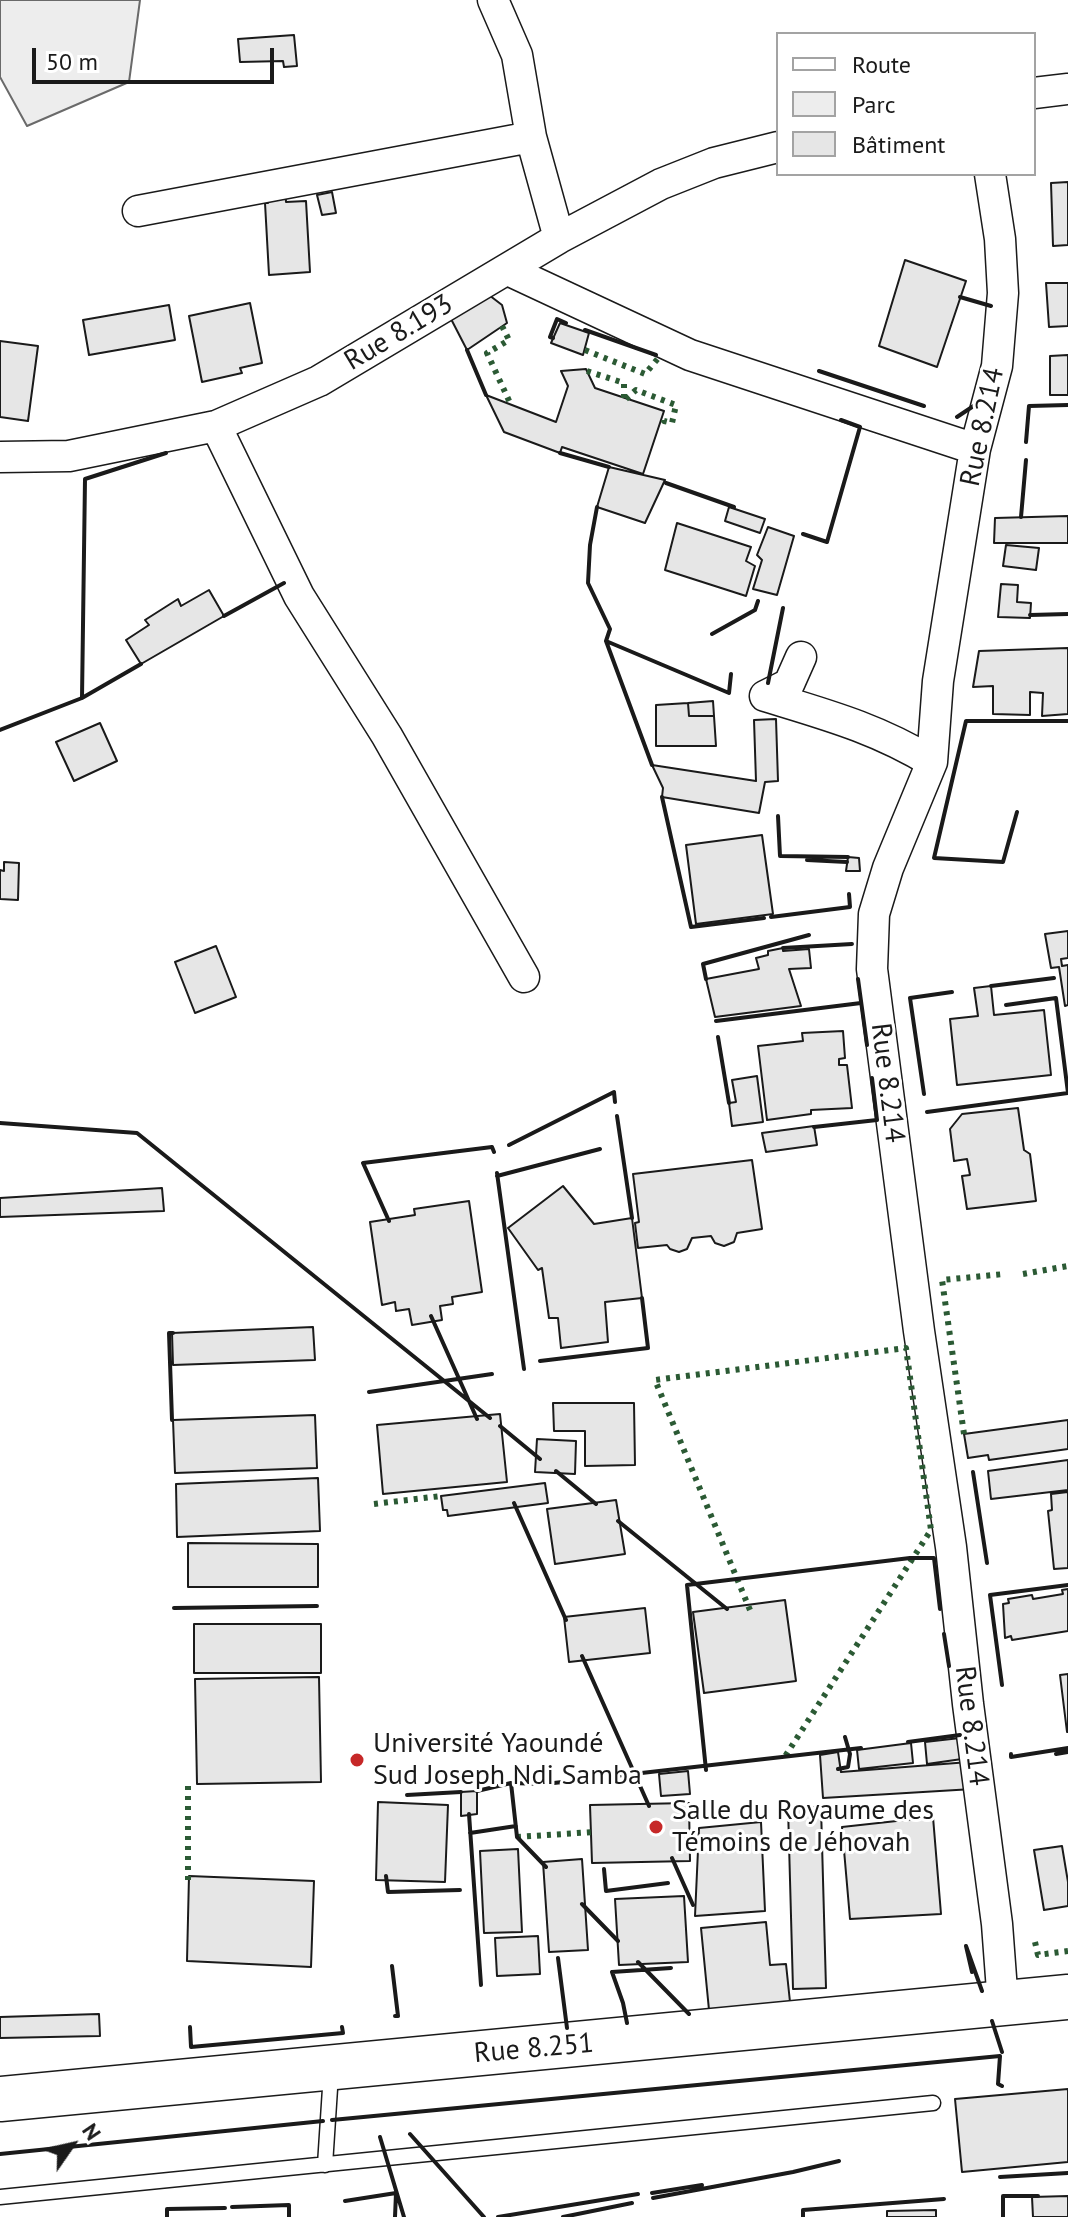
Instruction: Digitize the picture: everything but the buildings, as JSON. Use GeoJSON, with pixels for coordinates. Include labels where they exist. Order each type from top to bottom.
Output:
{"type":"FeatureCollection","features":[{"type":"Feature","properties":{"kind":"highway","name":"Rue 8.251"},"geometry":{"type":"LineString","coordinates":[[0,2099],[1068,1997]]}},
{"type":"Feature","properties":{"kind":"street"},"geometry":{"type":"LineString","coordinates":[[493,0],[517,55],[531,137],[559,238]]}},
{"type":"Feature","properties":{"kind":"street"},"geometry":{"type":"LineString","coordinates":[[1036,93],[1068,89]]}},
{"type":"Feature","properties":{"kind":"street"},"geometry":{"type":"LineString","coordinates":[[138,211],[531,137]]}},
{"type":"Feature","properties":{"kind":"street","name":"Rue 8.193"},"geometry":{"type":"LineString","coordinates":[[0,457],[69,456],[216,426],[319,381],[559,238],[661,184],[714,163],[776,148]]}},
{"type":"Feature","properties":{"kind":"street","name":"Rue 8.214"},"geometry":{"type":"LineString","coordinates":[[990,176],[1000,239],[1003,293],[997,366],[975,449],[938,681],[932,762],[888,868],[874,914],[872,969],[919,1331],[951,1547],[997,1924],[1003,2004]]}},
{"type":"Feature","properties":{"kind":"street"},"geometry":{"type":"LineString","coordinates":[[508,270],[690,355],[975,449]]}},
{"type":"Feature","properties":{"kind":"street"},"geometry":{"type":"LineString","coordinates":[[216,426],[299,596],[387,736],[524,977]]}},
{"type":"Feature","properties":{"kind":"street"},"geometry":{"type":"LineString","coordinates":[[801,657],[789,684],[765,696],[855,723],[898,742],[932,762]]}},
{"type":"Feature","properties":{"kind":"lane"},"geometry":{"type":"LineString","coordinates":[[325,2165],[332,2069]]}},
{"type":"Feature","properties":{"kind":"lane"},"geometry":{"type":"LineString","coordinates":[[0,2197],[933,2103]]}},
{"type":"Feature","properties":{"kind":"green space"},"geometry":{"type":"Polygon","coordinates":[[[0,0],[140,0],[129,82],[27,126],[0,77],[0,0]]]}},
{"type":"Feature","properties":{"kind":"hedge"},"geometry":{"type":"LineString","coordinates":[[502,326],[509,340],[487,353],[511,405]]}},
{"type":"Feature","properties":{"kind":"hedge"},"geometry":{"type":"LineString","coordinates":[[585,350],[645,374],[660,356]]}},
{"type":"Feature","properties":{"kind":"hedge"},"geometry":{"type":"LineString","coordinates":[[587,371],[624,383],[624,398]]}},
{"type":"Feature","properties":{"kind":"hedge"},"geometry":{"type":"LineString","coordinates":[[626,399],[636,390],[676,405],[672,423],[664,421],[663,414]]}},
{"type":"Feature","properties":{"kind":"hedge"},"geometry":{"type":"LineString","coordinates":[[1023,1274],[1068,1266]]}},
{"type":"Feature","properties":{"kind":"hedge"},"geometry":{"type":"LineString","coordinates":[[964,1434],[942,1280],[1004,1274]]}},
{"type":"Feature","properties":{"kind":"hedge"},"geometry":{"type":"LineString","coordinates":[[750,1610],[655,1380],[906,1348],[931,1530],[784,1758]]}},
{"type":"Feature","properties":{"kind":"hedge"},"geometry":{"type":"LineString","coordinates":[[374,1504],[441,1496]]}},
{"type":"Feature","properties":{"kind":"hedge"},"geometry":{"type":"LineString","coordinates":[[188,1784],[188,1880]]}},
{"type":"Feature","properties":{"kind":"hedge"},"geometry":{"type":"LineString","coordinates":[[517,1837],[594,1832]]}},
{"type":"Feature","properties":{"kind":"hedge"},"geometry":{"type":"LineString","coordinates":[[1035,1942],[1038,1955],[1068,1951]]}},
{"type":"Feature","properties":{"kind":"wall"},"geometry":{"type":"LineString","coordinates":[[960,297],[991,306]]}},
{"type":"Feature","properties":{"kind":"wall"},"geometry":{"type":"LineString","coordinates":[[553,338],[550,337],[557,319],[566,323]]}},
{"type":"Feature","properties":{"kind":"wall"},"geometry":{"type":"LineString","coordinates":[[585,330],[656,355]]}},
{"type":"Feature","properties":{"kind":"wall"},"geometry":{"type":"LineString","coordinates":[[467,350],[486,395]]}},
{"type":"Feature","properties":{"kind":"wall"},"geometry":{"type":"LineString","coordinates":[[819,371],[924,406]]}},
{"type":"Feature","properties":{"kind":"wall"},"geometry":{"type":"LineString","coordinates":[[957,417],[975,405]]}},
{"type":"Feature","properties":{"kind":"wall"},"geometry":{"type":"LineString","coordinates":[[1026,442],[1029,406],[1068,405]]}},
{"type":"Feature","properties":{"kind":"wall"},"geometry":{"type":"LineString","coordinates":[[803,534],[827,542],[860,427],[841,420]]}},
{"type":"Feature","properties":{"kind":"wall"},"geometry":{"type":"LineString","coordinates":[[0,730],[82,698],[85,479],[166,453]]}},
{"type":"Feature","properties":{"kind":"wall"},"geometry":{"type":"LineString","coordinates":[[560,453],[609,467]]}},
{"type":"Feature","properties":{"kind":"wall"},"geometry":{"type":"LineString","coordinates":[[1021,517],[1026,460]]}},
{"type":"Feature","properties":{"kind":"wall"},"geometry":{"type":"LineString","coordinates":[[666,483],[734,507]]}},
{"type":"Feature","properties":{"kind":"wall"},"geometry":{"type":"LineString","coordinates":[[597,507],[590,545],[588,583],[610,629],[606,641],[652,765]]}},
{"type":"Feature","properties":{"kind":"wall"},"geometry":{"type":"LineString","coordinates":[[224,616],[284,583]]}},
{"type":"Feature","properties":{"kind":"wall"},"geometry":{"type":"LineString","coordinates":[[712,634],[755,610],[758,601]]}},
{"type":"Feature","properties":{"kind":"wall"},"geometry":{"type":"LineString","coordinates":[[768,683],[783,608]]}},
{"type":"Feature","properties":{"kind":"wall"},"geometry":{"type":"LineString","coordinates":[[1030,615],[1068,614]]}},
{"type":"Feature","properties":{"kind":"wall"},"geometry":{"type":"LineString","coordinates":[[606,641],[729,693],[731,674]]}},
{"type":"Feature","properties":{"kind":"wall"},"geometry":{"type":"LineString","coordinates":[[82,698],[141,664]]}},
{"type":"Feature","properties":{"kind":"wall"},"geometry":{"type":"LineString","coordinates":[[1017,812],[1003,862],[934,858],[966,721],[1068,721]]}},
{"type":"Feature","properties":{"kind":"wall"},"geometry":{"type":"LineString","coordinates":[[662,797],[691,927],[764,918]]}},
{"type":"Feature","properties":{"kind":"wall"},"geometry":{"type":"LineString","coordinates":[[778,816],[780,856],[848,857]]}},
{"type":"Feature","properties":{"kind":"wall"},"geometry":{"type":"LineString","coordinates":[[807,860],[847,862]]}},
{"type":"Feature","properties":{"kind":"wall"},"geometry":{"type":"LineString","coordinates":[[771,917],[850,907],[849,894]]}},
{"type":"Feature","properties":{"kind":"wall"},"geometry":{"type":"LineString","coordinates":[[706,979],[703,964],[809,935]]}},
{"type":"Feature","properties":{"kind":"wall"},"geometry":{"type":"LineString","coordinates":[[783,948],[852,944]]}},
{"type":"Feature","properties":{"kind":"wall"},"geometry":{"type":"LineString","coordinates":[[991,986],[1054,978]]}},
{"type":"Feature","properties":{"kind":"wall"},"geometry":{"type":"LineString","coordinates":[[858,979],[867,1045]]}},
{"type":"Feature","properties":{"kind":"wall"},"geometry":{"type":"LineString","coordinates":[[924,1094],[910,998],[952,992]]}},
{"type":"Feature","properties":{"kind":"wall"},"geometry":{"type":"LineString","coordinates":[[927,1112],[1068,1093],[1056,998],[1006,1005]]}},
{"type":"Feature","properties":{"kind":"wall"},"geometry":{"type":"LineString","coordinates":[[716,1021],[861,1003]]}},
{"type":"Feature","properties":{"kind":"wall"},"geometry":{"type":"LineString","coordinates":[[718,1037],[729,1103]]}},
{"type":"Feature","properties":{"kind":"wall"},"geometry":{"type":"LineString","coordinates":[[814,1127],[877,1120],[872,1078]]}},
{"type":"Feature","properties":{"kind":"wall"},"geometry":{"type":"LineString","coordinates":[[509,1145],[614,1092],[615,1102]]}},
{"type":"Feature","properties":{"kind":"wall"},"geometry":{"type":"LineString","coordinates":[[617,1116],[632,1218]]}},
{"type":"Feature","properties":{"kind":"wall"},"geometry":{"type":"LineString","coordinates":[[0,1123],[137,1133],[490,1418]]}},
{"type":"Feature","properties":{"kind":"wall"},"geometry":{"type":"LineString","coordinates":[[389,1221],[363,1163],[492,1147],[494,1152]]}},
{"type":"Feature","properties":{"kind":"wall"},"geometry":{"type":"LineString","coordinates":[[497,1176],[600,1149]]}},
{"type":"Feature","properties":{"kind":"wall"},"geometry":{"type":"LineString","coordinates":[[497,1173],[524,1369]]}},
{"type":"Feature","properties":{"kind":"wall"},"geometry":{"type":"LineString","coordinates":[[540,1361],[648,1348],[642,1298]]}},
{"type":"Feature","properties":{"kind":"wall"},"geometry":{"type":"LineString","coordinates":[[431,1316],[477,1419]]}},
{"type":"Feature","properties":{"kind":"wall"},"geometry":{"type":"LineString","coordinates":[[172,1420],[169,1333],[173,1333]]}},
{"type":"Feature","properties":{"kind":"wall"},"geometry":{"type":"LineString","coordinates":[[369,1392],[492,1374]]}},
{"type":"Feature","properties":{"kind":"wall"},"geometry":{"type":"LineString","coordinates":[[500,1426],[540,1459]]}},
{"type":"Feature","properties":{"kind":"wall"},"geometry":{"type":"LineString","coordinates":[[556,1471],[596,1504]]}},
{"type":"Feature","properties":{"kind":"wall"},"geometry":{"type":"LineString","coordinates":[[973,1472],[987,1563]]}},
{"type":"Feature","properties":{"kind":"wall"},"geometry":{"type":"LineString","coordinates":[[514,1503],[566,1620]]}},
{"type":"Feature","properties":{"kind":"wall"},"geometry":{"type":"LineString","coordinates":[[618,1521],[727,1609]]}},
{"type":"Feature","properties":{"kind":"wall"},"geometry":{"type":"LineString","coordinates":[[706,1770],[687,1585],[910,1558],[934,1558],[940,1609]]}},
{"type":"Feature","properties":{"kind":"wall"},"geometry":{"type":"LineString","coordinates":[[1002,1685],[990,1595],[1068,1585]]}},
{"type":"Feature","properties":{"kind":"wall"},"geometry":{"type":"LineString","coordinates":[[174,1608],[317,1606]]}},
{"type":"Feature","properties":{"kind":"wall"},"geometry":{"type":"LineString","coordinates":[[944,1634],[949,1666]]}},
{"type":"Feature","properties":{"kind":"wall"},"geometry":{"type":"LineString","coordinates":[[582,1656],[649,1806]]}},
{"type":"Feature","properties":{"kind":"wall"},"geometry":{"type":"LineString","coordinates":[[908,1742],[960,1735]]}},
{"type":"Feature","properties":{"kind":"wall"},"geometry":{"type":"LineString","coordinates":[[838,1769],[848,1767],[850,1754],[845,1737]]}},
{"type":"Feature","properties":{"kind":"wall"},"geometry":{"type":"LineString","coordinates":[[477,1791],[511,1783],[545,1784],[861,1748]]}},
{"type":"Feature","properties":{"kind":"wall"},"geometry":{"type":"LineString","coordinates":[[1011,1754],[1011,1757],[1068,1748]]}},
{"type":"Feature","properties":{"kind":"wall"},"geometry":{"type":"LineString","coordinates":[[1056,1754],[1068,1752]]}},
{"type":"Feature","properties":{"kind":"wall"},"geometry":{"type":"LineString","coordinates":[[511,1783],[517,1837],[546,1867]]}},
{"type":"Feature","properties":{"kind":"wall"},"geometry":{"type":"LineString","coordinates":[[407,1795],[461,1792]]}},
{"type":"Feature","properties":{"kind":"wall"},"geometry":{"type":"LineString","coordinates":[[469,1814],[481,1985]]}},
{"type":"Feature","properties":{"kind":"wall"},"geometry":{"type":"LineString","coordinates":[[470,1833],[516,1826]]}},
{"type":"Feature","properties":{"kind":"wall"},"geometry":{"type":"LineString","coordinates":[[672,1858],[693,1905]]}},
{"type":"Feature","properties":{"kind":"wall"},"geometry":{"type":"LineString","coordinates":[[604,1869],[606,1891],[668,1883]]}},
{"type":"Feature","properties":{"kind":"wall"},"geometry":{"type":"LineString","coordinates":[[386,1876],[388,1892],[460,1890]]}},
{"type":"Feature","properties":{"kind":"wall"},"geometry":{"type":"LineString","coordinates":[[582,1904],[618,1941]]}},
{"type":"Feature","properties":{"kind":"wall"},"geometry":{"type":"LineString","coordinates":[[972,1972],[966,1946],[982,1991]]}},
{"type":"Feature","properties":{"kind":"wall"},"geometry":{"type":"LineString","coordinates":[[558,1958],[567,2028]]}},
{"type":"Feature","properties":{"kind":"wall"},"geometry":{"type":"LineString","coordinates":[[638,1962],[689,2014]]}},
{"type":"Feature","properties":{"kind":"wall"},"geometry":{"type":"LineString","coordinates":[[392,1966],[398,2016],[395,2016]]}},
{"type":"Feature","properties":{"kind":"wall"},"geometry":{"type":"LineString","coordinates":[[627,2023],[612,1972],[671,1968]]}},
{"type":"Feature","properties":{"kind":"wall"},"geometry":{"type":"LineString","coordinates":[[992,2021],[1002,2052]]}},
{"type":"Feature","properties":{"kind":"wall"},"geometry":{"type":"LineString","coordinates":[[190,2027],[191,2047],[343,2033],[342,2027]]}},
{"type":"Feature","properties":{"kind":"wall"},"geometry":{"type":"LineString","coordinates":[[332,2120],[1000,2056],[998,2084],[1002,2086]]}},
{"type":"Feature","properties":{"kind":"wall"},"geometry":{"type":"LineString","coordinates":[[0,2154],[323,2121]]}},
{"type":"Feature","properties":{"kind":"wall"},"geometry":{"type":"LineString","coordinates":[[410,2134],[484,2217]]}},
{"type":"Feature","properties":{"kind":"wall"},"geometry":{"type":"LineString","coordinates":[[380,2137],[404,2217]]}},
{"type":"Feature","properties":{"kind":"wall"},"geometry":{"type":"LineString","coordinates":[[653,2198],[839,2161]]}},
{"type":"Feature","properties":{"kind":"wall"},"geometry":{"type":"LineString","coordinates":[[1000,2177],[1068,2173]]}},
{"type":"Feature","properties":{"kind":"wall"},"geometry":{"type":"LineString","coordinates":[[652,2193],[702,2185]]}},
{"type":"Feature","properties":{"kind":"wall"},"geometry":{"type":"LineString","coordinates":[[345,2201],[396,2193],[395,2217]]}},
{"type":"Feature","properties":{"kind":"wall"},"geometry":{"type":"LineString","coordinates":[[498,2217],[638,2194]]}},
{"type":"Feature","properties":{"kind":"wall"},"geometry":{"type":"LineString","coordinates":[[1003,2217],[1003,2196],[1038,2196]]}},
{"type":"Feature","properties":{"kind":"wall"},"geometry":{"type":"LineString","coordinates":[[803,2217],[803,2210],[944,2199]]}},
{"type":"Feature","properties":{"kind":"wall"},"geometry":{"type":"LineString","coordinates":[[563,2217],[632,2203]]}},
{"type":"Feature","properties":{"kind":"wall"},"geometry":{"type":"LineString","coordinates":[[232,2207],[289,2205],[289,2217]]}},
{"type":"Feature","properties":{"kind":"wall"},"geometry":{"type":"LineString","coordinates":[[167,2217],[167,2209],[225,2208]]}},
{"type":"Feature","properties":{"kind":"place","name":"Université Yaoundé Sud Joseph Ndi Samba"},"geometry":{"type":"Point","coordinates":[357,1760]}},
{"type":"Feature","properties":{"kind":"place","name":"Salle du Royaume des Témoins de Jéhovah"},"geometry":{"type":"Point","coordinates":[656,1827]}}]}
